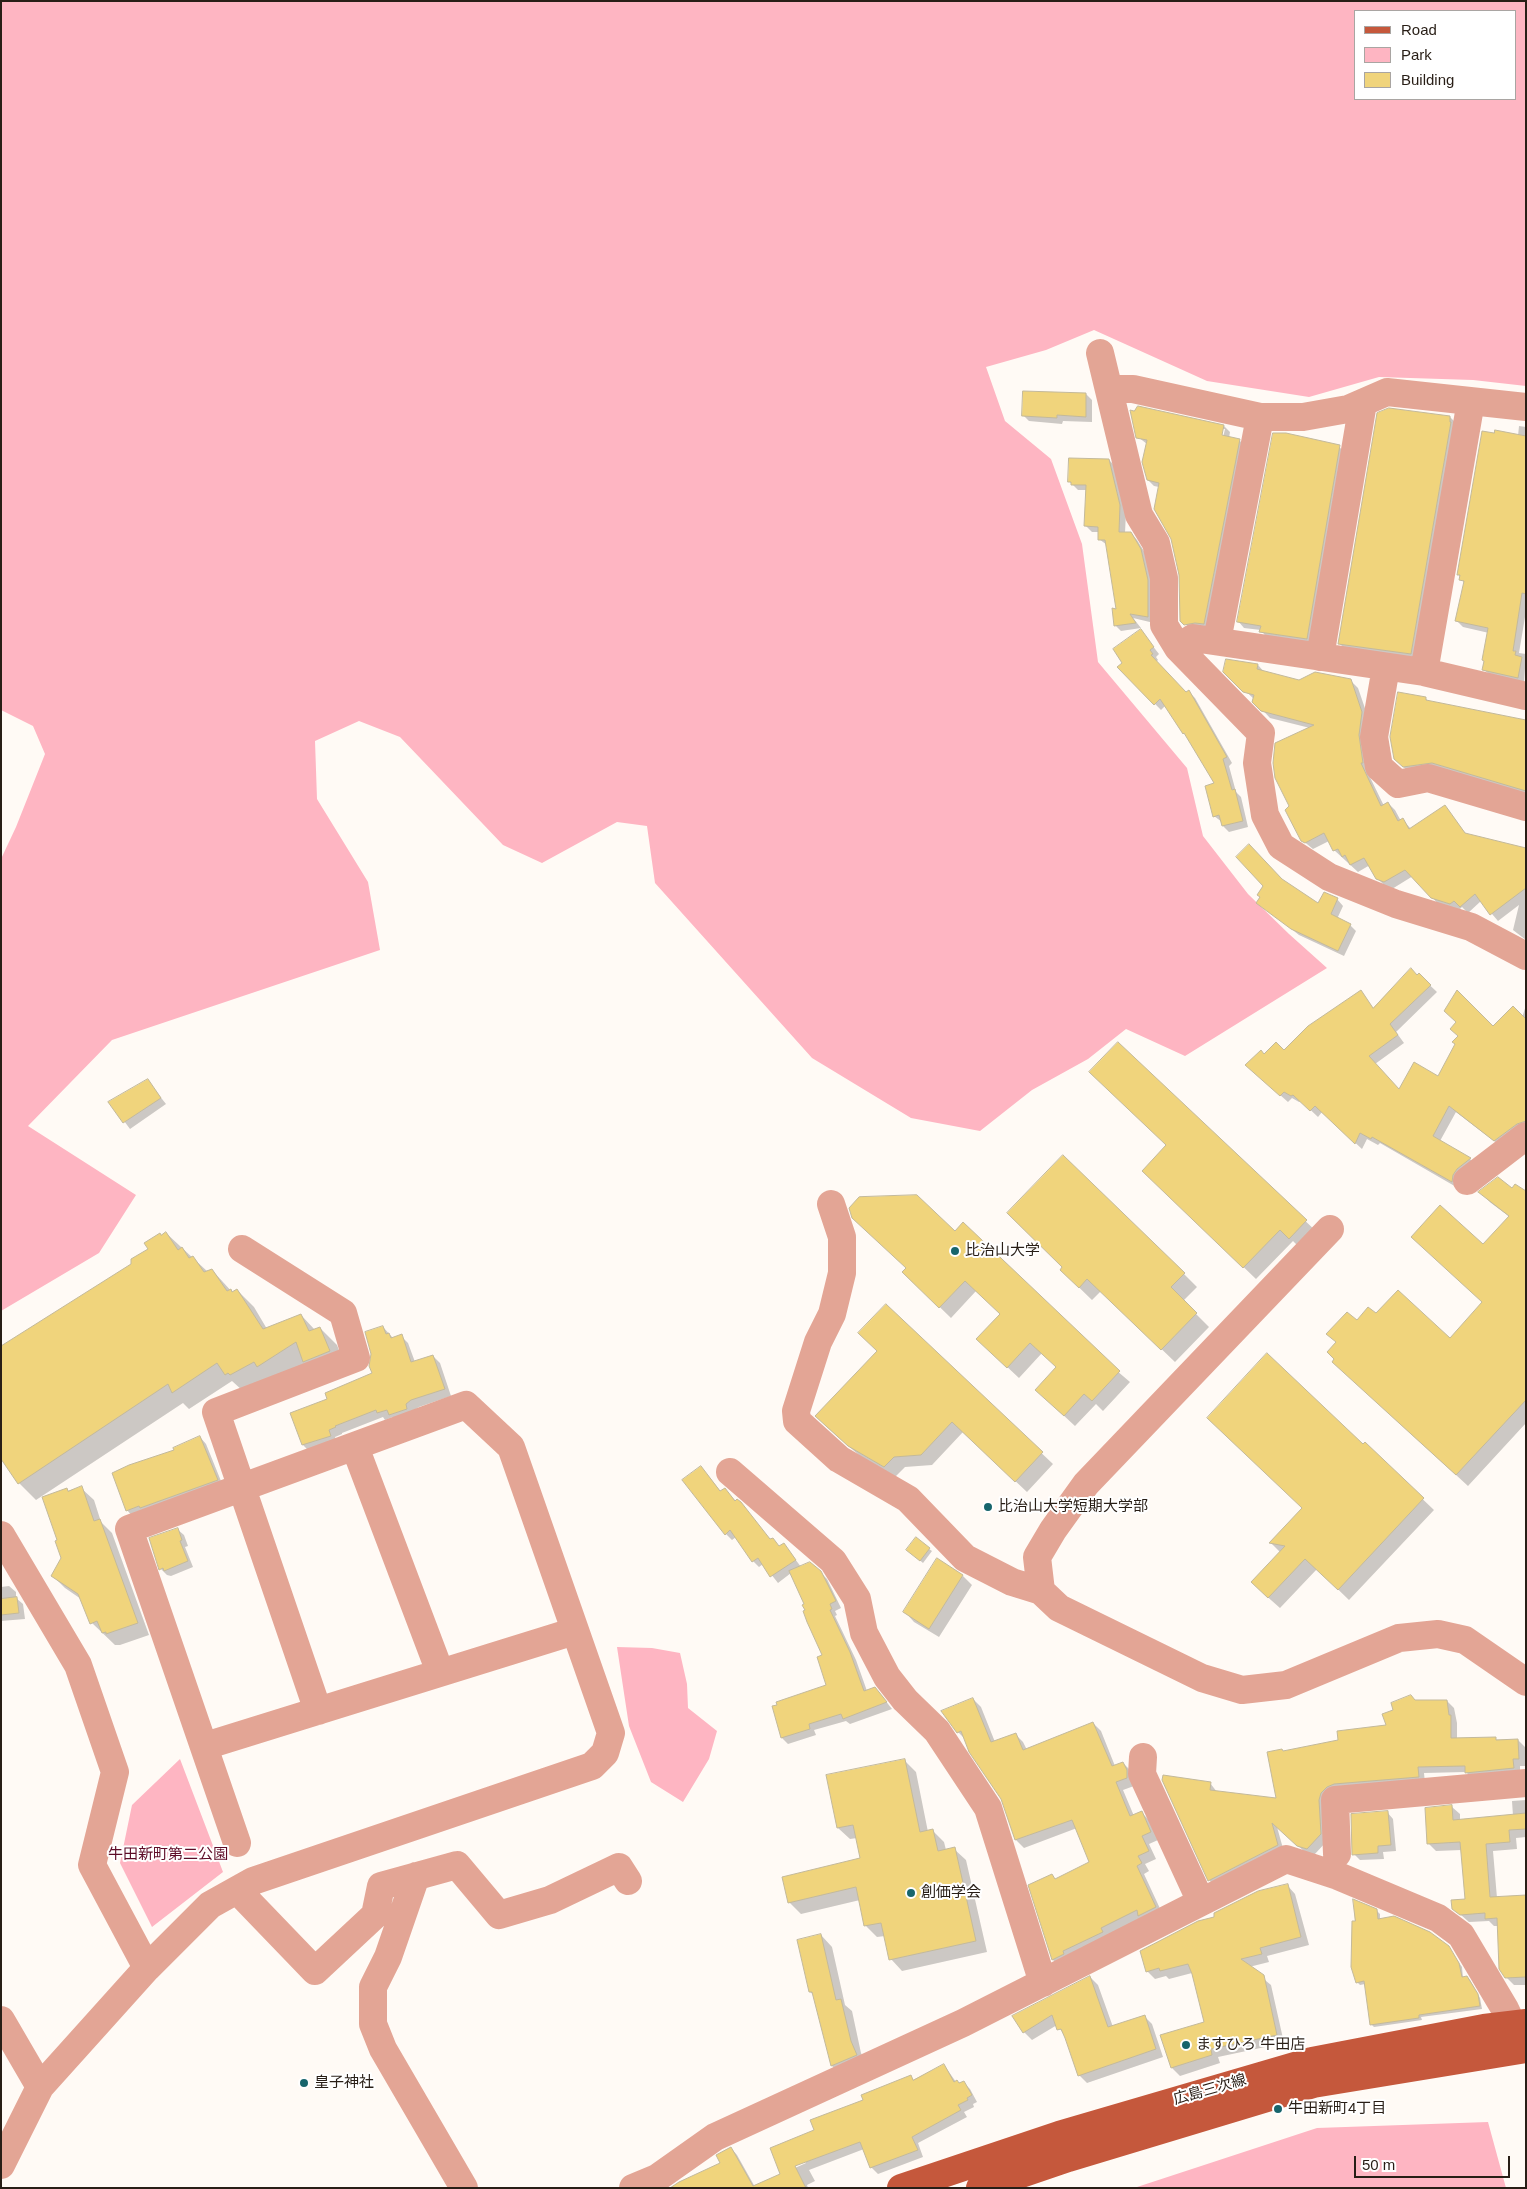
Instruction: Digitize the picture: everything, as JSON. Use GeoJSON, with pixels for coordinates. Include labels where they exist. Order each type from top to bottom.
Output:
{"type":"FeatureCollection","features":[{"type":"Feature","properties":{"kind":"main road","name":"広島三次線"},"geometry":{"type":"LineString","coordinates":[[902,2188],[1059,2135],[1312,2060],[1522,2036]]}},
{"type":"Feature","properties":{"kind":"main road","name":"広島三次線"},"geometry":{"type":"LineString","coordinates":[[980,2188],[1068,2158],[1313,2084],[1522,2036]]}},
{"type":"Feature","properties":{"kind":"street"},"geometry":{"type":"LineString","coordinates":[[1100,353],[1139,515],[1156,543],[1164,578],[1164,625],[1178,648],[1260,733],[1258,763],[1265,815],[1281,846],[1329,877],[1396,904],[1471,927],[1526,956]]}},
{"type":"Feature","properties":{"kind":"street"},"geometry":{"type":"LineString","coordinates":[[1109,389],[1133,389],[1260,417],[1303,417],[1348,409],[1387,392],[1526,407]]}},
{"type":"Feature","properties":{"kind":"street"},"geometry":{"type":"LineString","coordinates":[[1424,672],[1471,401]]}},
{"type":"Feature","properties":{"kind":"street"},"geometry":{"type":"LineString","coordinates":[[1320,657],[1363,403]]}},
{"type":"Feature","properties":{"kind":"street"},"geometry":{"type":"LineString","coordinates":[[1217,641],[1260,417]]}},
{"type":"Feature","properties":{"kind":"street"},"geometry":{"type":"LineString","coordinates":[[1178,648],[1193,638],[1217,641],[1424,672],[1526,695]]}},
{"type":"Feature","properties":{"kind":"street"},"geometry":{"type":"LineString","coordinates":[[1386,667],[1374,737],[1379,767],[1398,784],[1428,778],[1526,807]]}},
{"type":"Feature","properties":{"kind":"street"},"geometry":{"type":"LineString","coordinates":[[1467,1181],[1526,1136]]}},
{"type":"Feature","properties":{"kind":"street"},"geometry":{"type":"LineString","coordinates":[[831,1204],[842,1237],[842,1272],[832,1314],[818,1342],[796,1411],[797,1421],[839,1459],[908,1499],[965,1558],[1012,1582],[1041,1591],[1059,1608],[1202,1678],[1242,1690],[1286,1685],[1399,1638],[1438,1634],[1465,1640],[1526,1682]]}},
{"type":"Feature","properties":{"kind":"street"},"geometry":{"type":"LineString","coordinates":[[1041,1591],[1037,1556],[1086,1484],[1330,1229]]}},
{"type":"Feature","properties":{"kind":"street"},"geometry":{"type":"LineString","coordinates":[[242,1249],[343,1313],[356,1358],[216,1412],[318,1711]]}},
{"type":"Feature","properties":{"kind":"street"},"geometry":{"type":"LineString","coordinates":[[1,2166],[40,2087],[147,1968],[210,1905],[253,1881],[592,1766],[605,1753],[610,1734],[511,1447],[466,1405],[129,1529],[237,1843]]}},
{"type":"Feature","properties":{"kind":"street"},"geometry":{"type":"LineString","coordinates":[[355,1447],[440,1672]]}},
{"type":"Feature","properties":{"kind":"street"},"geometry":{"type":"LineString","coordinates":[[730,1472],[833,1561],[857,1599],[864,1633],[887,1677],[905,1700],[937,1731],[988,1808],[1043,1983]]}},
{"type":"Feature","properties":{"kind":"street"},"geometry":{"type":"LineString","coordinates":[[1,1536],[78,1665],[115,1772],[92,1864],[147,1968]]}},
{"type":"Feature","properties":{"kind":"street"},"geometry":{"type":"LineString","coordinates":[[205,1746],[575,1630]]}},
{"type":"Feature","properties":{"kind":"street"},"geometry":{"type":"LineString","coordinates":[[1143,1757],[1142,1774],[1201,1902]]}},
{"type":"Feature","properties":{"kind":"street"},"geometry":{"type":"LineString","coordinates":[[1337,1854],[1335,1800],[1526,1783]]}},
{"type":"Feature","properties":{"kind":"street"},"geometry":{"type":"LineString","coordinates":[[633,2188],[657,2178],[715,2137],[963,2023],[1286,1859],[1338,1876],[1438,1918],[1461,1935],[1522,2036]]}},
{"type":"Feature","properties":{"kind":"street"},"geometry":{"type":"LineString","coordinates":[[237,1890],[315,1971],[375,1915],[381,1886],[457,1865],[499,1915],[550,1900],[619,1867],[628,1881]]}},
{"type":"Feature","properties":{"kind":"street"},"geometry":{"type":"LineString","coordinates":[[416,1876],[388,1957],[374,1988],[373,2024],[383,2049],[464,2188]]}},
{"type":"Feature","properties":{"kind":"street"},"geometry":{"type":"LineString","coordinates":[[1,2020],[40,2087]]}},
{"type":"Feature","properties":{"kind":"green space"},"geometry":{"type":"Polygon","coordinates":[[[1,1],[1526,1],[1526,386],[1473,380],[1379,377],[1309,397],[1207,381],[1094,330],[1046,350],[986,367],[1005,421],[1051,459],[1082,544],[1098,662],[1187,768],[1203,836],[1248,894],[1327,968],[1185,1056],[1126,1029],[1088,1059],[1032,1090],[980,1131],[911,1118],[812,1058],[655,883],[647,826],[617,822],[542,863],[503,845],[400,737],[359,721],[315,741],[317,799],[368,882],[380,950],[112,1040],[28,1126],[136,1195],[99,1253],[1,1311],[1,859],[45,754],[33,726],[1,710],[1,1]]]}},
{"type":"Feature","properties":{"kind":"green space"},"geometry":{"type":"Polygon","coordinates":[[[617,1647],[652,1648],[680,1653],[687,1684],[688,1708],[717,1731],[709,1759],[683,1802],[651,1782],[629,1726],[617,1647]]]}},
{"type":"Feature","properties":{"kind":"green space","name":"牛田新町第二公園"},"geometry":{"type":"Polygon","coordinates":[[[180,1759],[223,1872],[152,1927],[120,1863],[132,1805],[180,1759]]]}},
{"type":"Feature","properties":{"kind":"green space"},"geometry":{"type":"Polygon","coordinates":[[[1488,2122],[1506,2188],[1134,2188],[1317,2128],[1488,2122]]]}},
{"type":"Feature","properties":{"kind":"building"},"geometry":{"type":"Polygon","coordinates":[[[1023,391],[1086,393],[1086,417],[1057,415],[1057,418],[1022,416],[1023,391]]]}},
{"type":"Feature","properties":{"kind":"building"},"geometry":{"type":"Polygon","coordinates":[[[1138,406],[1224,425],[1222,435],[1240,439],[1204,624],[1184,625],[1180,621],[1179,575],[1171,539],[1154,509],[1159,483],[1147,480],[1142,462],[1147,440],[1136,438],[1130,410],[1134,411],[1138,406]]]}},
{"type":"Feature","properties":{"kind":"building"},"geometry":{"type":"Polygon","coordinates":[[[1389,408],[1450,416],[1451,422],[1411,654],[1338,644],[1377,413],[1389,408]]]}},
{"type":"Feature","properties":{"kind":"building"},"geometry":{"type":"Polygon","coordinates":[[[1495,430],[1526,436],[1526,594],[1522,593],[1513,651],[1516,651],[1515,655],[1522,657],[1518,678],[1482,670],[1488,628],[1455,621],[1464,581],[1459,580],[1460,575],[1457,575],[1482,431],[1494,433],[1495,430]]]}},
{"type":"Feature","properties":{"kind":"building"},"geometry":{"type":"Polygon","coordinates":[[[1273,433],[1286,433],[1340,445],[1307,639],[1259,632],[1261,626],[1237,622],[1273,433]]]}},
{"type":"Feature","properties":{"kind":"building"},"geometry":{"type":"Polygon","coordinates":[[[1069,458],[1109,459],[1120,505],[1119,532],[1131,532],[1141,549],[1148,580],[1148,617],[1130,614],[1136,623],[1114,626],[1112,608],[1116,609],[1105,540],[1098,540],[1098,527],[1084,526],[1086,485],[1071,485],[1071,482],[1068,482],[1069,458]]]}},
{"type":"Feature","properties":{"kind":"building"},"geometry":{"type":"Polygon","coordinates":[[[1141,629],[1154,647],[1150,650],[1153,654],[1151,655],[1186,692],[1189,690],[1227,757],[1223,759],[1232,790],[1235,789],[1243,821],[1222,826],[1219,815],[1213,817],[1205,786],[1214,783],[1184,733],[1160,699],[1154,705],[1117,667],[1122,663],[1113,649],[1141,629]]]}},
{"type":"Feature","properties":{"kind":"building"},"geometry":{"type":"Polygon","coordinates":[[[1226,659],[1258,664],[1257,669],[1299,680],[1315,672],[1351,679],[1362,712],[1359,735],[1363,763],[1361,763],[1381,806],[1388,802],[1398,821],[1403,818],[1409,829],[1445,805],[1465,833],[1526,848],[1526,888],[1490,915],[1475,894],[1460,907],[1454,901],[1450,904],[1431,898],[1405,870],[1384,882],[1376,879],[1364,858],[1350,865],[1345,855],[1342,857],[1338,849],[1333,851],[1324,833],[1305,843],[1301,841],[1285,810],[1289,806],[1275,778],[1273,763],[1275,743],[1314,725],[1261,711],[1252,702],[1254,695],[1243,692],[1223,672],[1226,659]]]}},
{"type":"Feature","properties":{"kind":"building"},"geometry":{"type":"Polygon","coordinates":[[[1398,692],[1426,697],[1426,700],[1526,720],[1526,791],[1432,763],[1403,767],[1394,759],[1390,737],[1398,692]]]}},
{"type":"Feature","properties":{"kind":"building"},"geometry":{"type":"Polygon","coordinates":[[[1249,844],[1282,879],[1318,903],[1324,892],[1338,898],[1331,914],[1351,924],[1338,951],[1291,929],[1256,903],[1260,897],[1257,895],[1263,886],[1236,857],[1249,844]]]}},
{"type":"Feature","properties":{"kind":"building"},"geometry":{"type":"Polygon","coordinates":[[[1411,968],[1431,985],[1390,1024],[1398,1035],[1369,1056],[1399,1089],[1414,1062],[1438,1076],[1455,1044],[1452,1042],[1458,1036],[1450,1029],[1456,1022],[1444,1011],[1457,990],[1493,1026],[1513,1006],[1526,1019],[1526,1121],[1517,1124],[1494,1141],[1449,1106],[1433,1136],[1471,1158],[1457,1169],[1453,1175],[1452,1182],[1372,1137],[1371,1139],[1360,1133],[1355,1144],[1315,1106],[1310,1111],[1293,1095],[1291,1096],[1284,1092],[1280,1096],[1245,1065],[1261,1050],[1264,1054],[1276,1042],[1284,1050],[1308,1026],[1361,990],[1373,1008],[1411,968]]]}},
{"type":"Feature","properties":{"kind":"building"},"geometry":{"type":"Polygon","coordinates":[[[1118,1042],[1307,1220],[1289,1239],[1280,1230],[1243,1268],[1142,1171],[1166,1145],[1089,1072],[1118,1042]]]}},
{"type":"Feature","properties":{"kind":"building"},"geometry":{"type":"Polygon","coordinates":[[[148,1079],[161,1098],[123,1123],[108,1102],[148,1079]]]}},
{"type":"Feature","properties":{"kind":"building"},"geometry":{"type":"Polygon","coordinates":[[[1063,1155],[1185,1273],[1171,1287],[1197,1313],[1161,1350],[1087,1279],[1079,1288],[1060,1270],[1062,1267],[1007,1213],[1063,1155]]]}},
{"type":"Feature","properties":{"kind":"building"},"geometry":{"type":"Polygon","coordinates":[[[1498,1177],[1512,1188],[1515,1184],[1526,1191],[1526,1400],[1456,1475],[1332,1362],[1334,1359],[1327,1352],[1336,1342],[1326,1334],[1347,1312],[1357,1320],[1368,1307],[1376,1313],[1398,1290],[1450,1338],[1482,1302],[1411,1237],[1440,1205],[1483,1244],[1509,1216],[1478,1192],[1498,1177]]]}},
{"type":"Feature","properties":{"kind":"building"},"geometry":{"type":"Polygon","coordinates":[[[917,1195],[955,1231],[963,1222],[1120,1371],[1092,1401],[1084,1394],[1064,1416],[1035,1390],[1056,1367],[1030,1343],[1007,1368],[976,1339],[1000,1314],[965,1281],[939,1308],[902,1272],[906,1268],[852,1218],[849,1208],[859,1197],[917,1195]]]}},
{"type":"Feature","properties":{"kind":"building"},"geometry":{"type":"Polygon","coordinates":[[[166,1232],[178,1250],[182,1247],[189,1258],[193,1256],[204,1272],[212,1269],[227,1291],[231,1289],[232,1292],[237,1289],[263,1329],[301,1314],[309,1331],[320,1327],[330,1351],[303,1362],[296,1342],[257,1367],[254,1362],[230,1375],[228,1373],[225,1375],[217,1363],[172,1393],[168,1384],[18,1484],[1,1459],[1,1346],[131,1264],[131,1259],[148,1249],[144,1243],[160,1233],[161,1235],[166,1232]]]}},
{"type":"Feature","properties":{"kind":"building"},"geometry":{"type":"Polygon","coordinates":[[[886,1304],[1043,1452],[1015,1482],[952,1422],[921,1455],[894,1457],[884,1467],[848,1446],[815,1416],[877,1351],[858,1333],[886,1304]]]}},
{"type":"Feature","properties":{"kind":"building"},"geometry":{"type":"Polygon","coordinates":[[[383,1326],[386,1334],[389,1333],[391,1338],[402,1334],[411,1362],[433,1355],[445,1389],[411,1400],[406,1404],[407,1409],[389,1415],[387,1410],[377,1413],[376,1410],[335,1426],[329,1430],[331,1436],[302,1445],[290,1413],[327,1399],[325,1393],[372,1373],[369,1366],[371,1354],[365,1332],[383,1326]]]}},
{"type":"Feature","properties":{"kind":"building"},"geometry":{"type":"Polygon","coordinates":[[[1267,1353],[1363,1444],[1365,1442],[1424,1498],[1338,1590],[1305,1559],[1268,1598],[1251,1582],[1285,1546],[1269,1543],[1302,1508],[1207,1418],[1267,1353]]]}},
{"type":"Feature","properties":{"kind":"building"},"geometry":{"type":"Polygon","coordinates":[[[200,1436],[218,1480],[140,1508],[139,1506],[126,1511],[112,1473],[129,1465],[174,1450],[173,1448],[200,1436]]]}},
{"type":"Feature","properties":{"kind":"building"},"geometry":{"type":"Polygon","coordinates":[[[701,1466],[720,1491],[725,1488],[735,1501],[737,1499],[741,1502],[770,1539],[773,1538],[779,1546],[784,1543],[796,1560],[770,1577],[758,1558],[752,1562],[730,1530],[725,1535],[682,1480],[701,1466]]]}},
{"type":"Feature","properties":{"kind":"building"},"geometry":{"type":"Polygon","coordinates":[[[82,1486],[94,1521],[100,1519],[138,1623],[106,1634],[106,1632],[102,1633],[97,1621],[90,1624],[78,1594],[51,1576],[61,1558],[55,1541],[57,1540],[42,1497],[67,1488],[68,1491],[82,1486]]]}},
{"type":"Feature","properties":{"kind":"building"},"geometry":{"type":"Polygon","coordinates":[[[178,1528],[182,1540],[180,1541],[188,1561],[164,1571],[163,1568],[159,1570],[149,1538],[178,1528]]]}},
{"type":"Feature","properties":{"kind":"building"},"geometry":{"type":"Polygon","coordinates":[[[916,1537],[930,1548],[920,1561],[906,1550],[916,1537]]]}},
{"type":"Feature","properties":{"kind":"building"},"geometry":{"type":"Polygon","coordinates":[[[937,1558],[963,1575],[929,1629],[903,1612],[937,1558]]]}},
{"type":"Feature","properties":{"kind":"building"},"geometry":{"type":"Polygon","coordinates":[[[810,1562],[821,1571],[836,1601],[830,1604],[832,1609],[830,1610],[850,1652],[864,1691],[875,1687],[887,1702],[843,1719],[841,1714],[809,1724],[810,1729],[781,1738],[772,1706],[777,1705],[776,1702],[826,1685],[817,1657],[822,1655],[803,1611],[805,1610],[802,1605],[804,1604],[789,1571],[810,1562]]]}},
{"type":"Feature","properties":{"kind":"building"},"geometry":{"type":"Polygon","coordinates":[[[17,1597],[19,1613],[1,1615],[1,1599],[17,1597]]]}},
{"type":"Feature","properties":{"kind":"building"},"geometry":{"type":"Polygon","coordinates":[[[1411,1695],[1415,1700],[1447,1700],[1449,1715],[1451,1715],[1451,1738],[1496,1737],[1496,1740],[1518,1739],[1519,1759],[1513,1759],[1514,1768],[1465,1773],[1465,1766],[1418,1767],[1419,1777],[1334,1784],[1327,1787],[1321,1793],[1319,1800],[1321,1834],[1307,1849],[1297,1846],[1272,1823],[1278,1845],[1208,1881],[1162,1780],[1163,1775],[1211,1782],[1210,1790],[1276,1798],[1267,1752],[1282,1749],[1283,1751],[1338,1740],[1337,1731],[1386,1725],[1382,1714],[1393,1710],[1391,1703],[1411,1695]]]}},
{"type":"Feature","properties":{"kind":"building"},"geometry":{"type":"Polygon","coordinates":[[[973,1698],[991,1742],[1016,1733],[1023,1750],[1093,1722],[1112,1766],[1123,1762],[1127,1770],[1127,1778],[1116,1782],[1130,1816],[1142,1811],[1151,1832],[1142,1836],[1149,1851],[1138,1856],[1142,1863],[1137,1866],[1156,1907],[1138,1916],[1137,1910],[1101,1928],[1103,1932],[1063,1951],[1064,1954],[1052,1960],[1028,1885],[1052,1874],[1055,1879],[1089,1862],[1072,1820],[1015,1840],[1001,1799],[969,1752],[961,1731],[957,1733],[941,1711],[973,1698]]]}},
{"type":"Feature","properties":{"kind":"building"},"geometry":{"type":"Polygon","coordinates":[[[905,1759],[920,1832],[933,1829],[938,1851],[955,1847],[976,1941],[889,1960],[881,1923],[864,1926],[856,1887],[788,1903],[782,1877],[860,1858],[853,1825],[837,1828],[826,1775],[905,1759]]]}},
{"type":"Feature","properties":{"kind":"building"},"geometry":{"type":"Polygon","coordinates":[[[1452,1805],[1453,1820],[1526,1813],[1526,1829],[1509,1830],[1510,1842],[1486,1844],[1490,1897],[1526,1895],[1526,1977],[1505,1978],[1499,1969],[1497,1918],[1485,1919],[1485,1913],[1460,1915],[1452,1909],[1451,1900],[1465,1899],[1460,1842],[1427,1844],[1425,1808],[1452,1805]]]}},
{"type":"Feature","properties":{"kind":"building"},"geometry":{"type":"Polygon","coordinates":[[[1388,1811],[1391,1845],[1378,1846],[1378,1853],[1352,1855],[1351,1814],[1388,1811]]]}},
{"type":"Feature","properties":{"kind":"building"},"geometry":{"type":"Polygon","coordinates":[[[1288,1884],[1301,1937],[1260,1948],[1262,1954],[1241,1959],[1264,1975],[1277,2035],[1211,2049],[1212,2055],[1171,2068],[1160,2035],[1204,2022],[1192,1974],[1188,1964],[1160,1971],[1159,1968],[1146,1972],[1140,1951],[1198,1921],[1214,1917],[1214,1913],[1258,1891],[1288,1884]]]}},
{"type":"Feature","properties":{"kind":"building"},"geometry":{"type":"Polygon","coordinates":[[[1353,1899],[1377,1909],[1378,1919],[1394,1916],[1430,1932],[1449,1946],[1459,1963],[1462,1977],[1467,1976],[1478,1994],[1480,2006],[1419,2015],[1419,2018],[1370,2025],[1364,1981],[1356,1983],[1351,1967],[1352,1921],[1355,1921],[1353,1899]]]}},
{"type":"Feature","properties":{"kind":"building"},"geometry":{"type":"Polygon","coordinates":[[[821,1934],[836,2000],[841,1999],[851,2041],[857,2055],[831,2066],[812,1992],[809,1992],[797,1940],[821,1934]]]}},
{"type":"Feature","properties":{"kind":"building"},"geometry":{"type":"Polygon","coordinates":[[[1090,1976],[1108,2027],[1145,2015],[1156,2049],[1078,2076],[1065,2038],[1061,2029],[1057,2030],[1052,2015],[1023,2033],[1012,2016],[1090,1976]]]}},
{"type":"Feature","properties":{"kind":"building"},"geometry":{"type":"Polygon","coordinates":[[[944,2064],[954,2082],[957,2080],[959,2083],[964,2081],[972,2095],[967,2098],[968,2100],[958,2105],[961,2110],[912,2137],[918,2150],[870,2168],[860,2142],[795,2166],[806,2188],[670,2188],[720,2163],[716,2155],[731,2147],[753,2186],[780,2174],[770,2148],[814,2130],[810,2120],[863,2100],[861,2095],[911,2075],[913,2080],[944,2064]]]}},
{"type":"Feature","properties":{"kind":"place","name":"比治山大学"},"geometry":{"type":"Point","coordinates":[955,1251]}},
{"type":"Feature","properties":{"kind":"place","name":"比治山大学短期大学部"},"geometry":{"type":"Point","coordinates":[988,1507]}},
{"type":"Feature","properties":{"kind":"place","name":"創価学会"},"geometry":{"type":"Point","coordinates":[911,1893]}},
{"type":"Feature","properties":{"kind":"place","name":"ますひろ 牛田店"},"geometry":{"type":"Point","coordinates":[1186,2045]}},
{"type":"Feature","properties":{"kind":"place","name":"皇子神社"},"geometry":{"type":"Point","coordinates":[304,2083]}},
{"type":"Feature","properties":{"kind":"place","name":"牛田新町4丁目"},"geometry":{"type":"Point","coordinates":[1278,2109]}}]}
